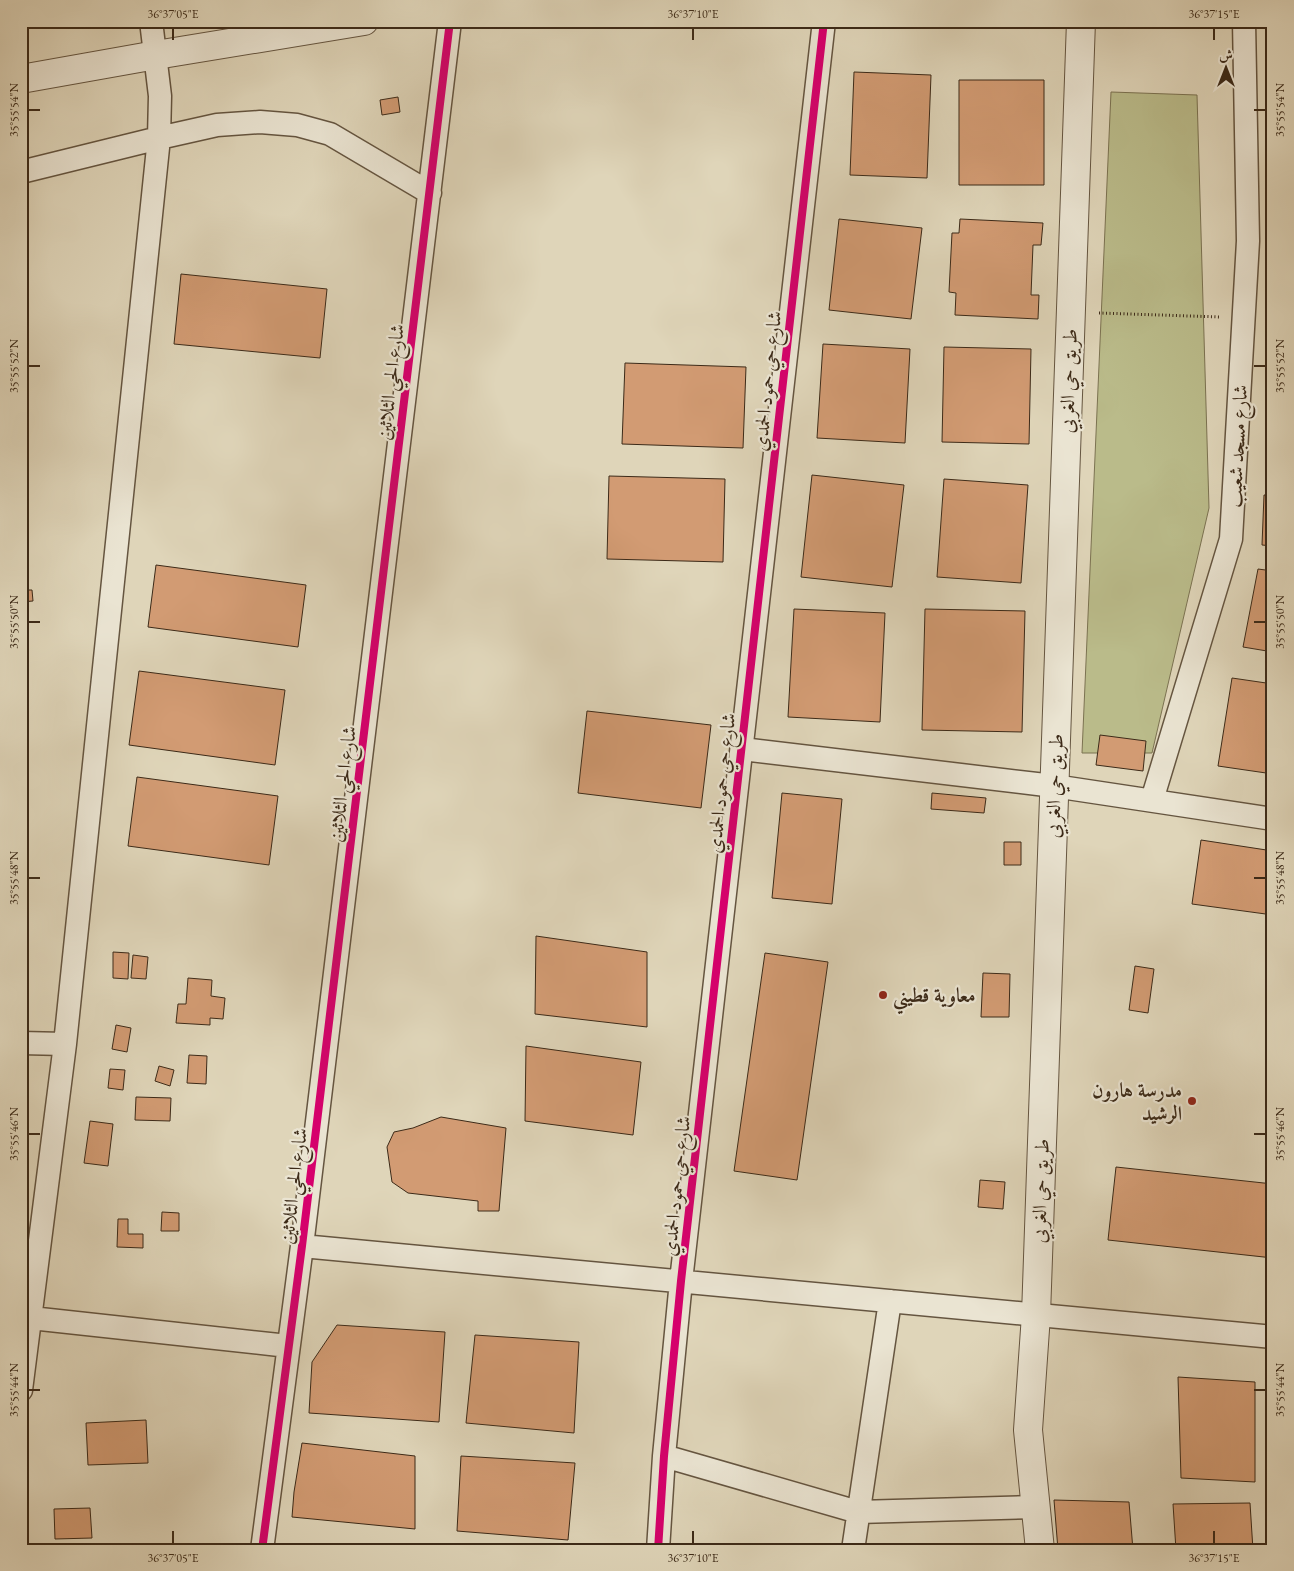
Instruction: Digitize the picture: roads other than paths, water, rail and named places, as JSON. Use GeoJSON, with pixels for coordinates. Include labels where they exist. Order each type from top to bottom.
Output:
{"type":"FeatureCollection","features":[{"type":"Feature","properties":{"kind":"street"},"geometry":{"type":"LineString","coordinates":[[21,1390],[30,1318],[28,1288],[65,1044],[159,138],[160,96],[151,21]]}},
{"type":"Feature","properties":{"kind":"street"},"geometry":{"type":"LineString","coordinates":[[21,79],[364,21]]}},
{"type":"Feature","properties":{"kind":"street","name":"شارع الحي الثلاثين"},"geometry":{"type":"LineString","coordinates":[[262,1550],[302,1246],[450,21]]}},
{"type":"Feature","properties":{"kind":"street","name":"شارع حي حمود الحمدي"},"geometry":{"type":"LineString","coordinates":[[658,1550],[664,1456],[681,1281],[824,21]]}},
{"type":"Feature","properties":{"kind":"street","name":"طريق حي الغربي"},"geometry":{"type":"LineString","coordinates":[[1040,1550],[1028,1430],[1036,1315],[1080,21]]}},
{"type":"Feature","properties":{"kind":"street","name":"شارع مسجد شعيب"},"geometry":{"type":"LineString","coordinates":[[1152,800],[1232,539],[1248,241],[1244,21]]}},
{"type":"Feature","properties":{"kind":"street"},"geometry":{"type":"LineString","coordinates":[[21,172],[217,125],[260,122],[297,125],[330,134],[430,193]]}},
{"type":"Feature","properties":{"kind":"street"},"geometry":{"type":"LineString","coordinates":[[742,749],[1054,786],[1273,819]]}},
{"type":"Feature","properties":{"kind":"street"},"geometry":{"type":"LineString","coordinates":[[21,1044],[65,1044]]}},
{"type":"Feature","properties":{"kind":"street"},"geometry":{"type":"LineString","coordinates":[[302,1246],[1273,1337]]}},
{"type":"Feature","properties":{"kind":"street"},"geometry":{"type":"LineString","coordinates":[[853,1550],[890,1301]]}},
{"type":"Feature","properties":{"kind":"street"},"geometry":{"type":"LineString","coordinates":[[30,1318],[288,1346]]}},
{"type":"Feature","properties":{"kind":"street"},"geometry":{"type":"LineString","coordinates":[[664,1456],[858,1512],[1036,1507]]}},
{"type":"Feature","properties":{"kind":"place","name":"معاوية قطيني"},"geometry":{"type":"Point","coordinates":[883,995]}},
{"type":"Feature","properties":{"kind":"place","name":"مدرسة هارون الرشيد"},"geometry":{"type":"Point","coordinates":[1192,1101]}}]}
